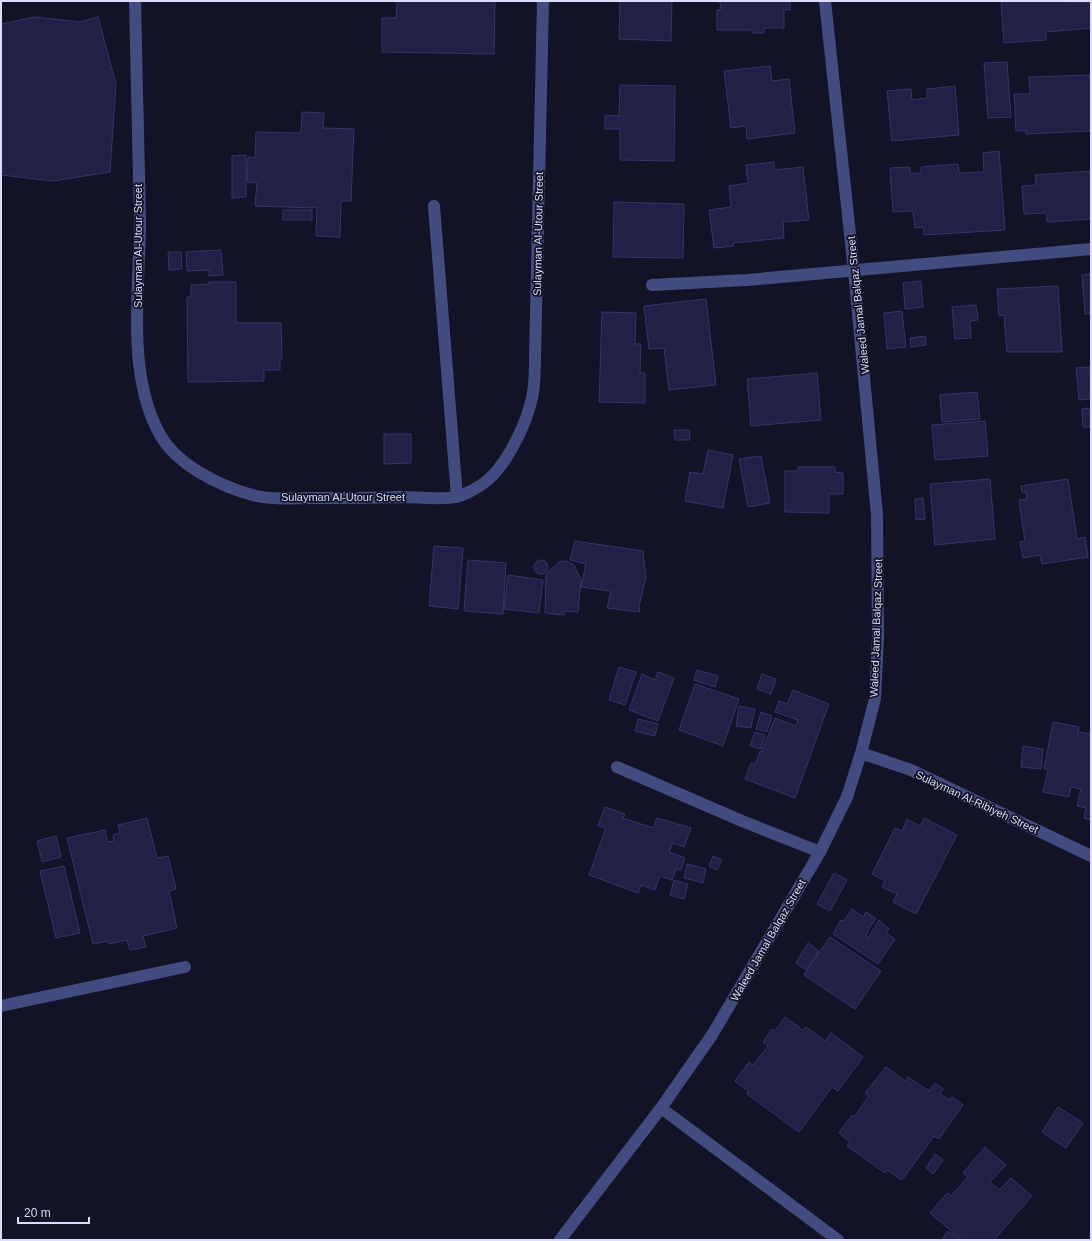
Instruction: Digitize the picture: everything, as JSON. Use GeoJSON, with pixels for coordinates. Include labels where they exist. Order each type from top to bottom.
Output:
{"type":"FeatureCollection","features":[{"type":"Feature","properties":{"kind":"street","name":"Sulayman Al-Utour Street"},"geometry":{"type":"LineString","coordinates":[[135,1],[140,220],[139,349],[142,382],[148,410],[159,433],[175,453],[194,468],[214,480],[258,496],[290,498],[457,497],[483,484],[499,468],[511,450],[525,421],[533,397],[543,1]]}},
{"type":"Feature","properties":{"kind":"street","name":"Waleed Jamal Balqaz Street"},"geometry":{"type":"LineString","coordinates":[[560,1240],[661,1108],[712,1035],[820,852],[847,797],[861,753],[875,699],[879,567],[877,515],[854,271],[825,1]]}},
{"type":"Feature","properties":{"kind":"street"},"geometry":{"type":"LineString","coordinates":[[434,206],[457,497]]}},
{"type":"Feature","properties":{"kind":"street"},"geometry":{"type":"LineString","coordinates":[[652,285],[747,280],[1091,249]]}},
{"type":"Feature","properties":{"kind":"street","name":"Sulayman Al-Ribiyeh Street"},"geometry":{"type":"LineString","coordinates":[[861,753],[911,770],[1091,856]]}},
{"type":"Feature","properties":{"kind":"street"},"geometry":{"type":"LineString","coordinates":[[616,767],[742,821],[820,852]]}},
{"type":"Feature","properties":{"kind":"street"},"geometry":{"type":"LineString","coordinates":[[1,1006],[185,967]]}},
{"type":"Feature","properties":{"kind":"street"},"geometry":{"type":"LineString","coordinates":[[661,1108],[838,1240]]}},
{"type":"Feature","properties":{"kind":"building"},"geometry":{"type":"Polygon","coordinates":[[[397,1],[495,1],[494,54],[382,52],[382,18],[396,18],[397,1]]]}},
{"type":"Feature","properties":{"kind":"building"},"geometry":{"type":"Polygon","coordinates":[[[620,1],[672,1],[671,41],[619,39],[620,1]]]}},
{"type":"Feature","properties":{"kind":"building"},"geometry":{"type":"Polygon","coordinates":[[[712,1],[790,1],[790,10],[784,10],[784,28],[764,28],[764,33],[752,33],[752,30],[717,30],[717,10],[721,9],[720,2],[712,1]]]}},
{"type":"Feature","properties":{"kind":"building"},"geometry":{"type":"Polygon","coordinates":[[[1001,1],[1091,2],[1091,28],[1046,32],[1046,40],[1004,43],[1001,1]]]}},
{"type":"Feature","properties":{"kind":"building"},"geometry":{"type":"Polygon","coordinates":[[[35,17],[80,22],[98,17],[116,84],[110,172],[53,181],[1,175],[1,24],[35,17]]]}},
{"type":"Feature","properties":{"kind":"building"},"geometry":{"type":"Polygon","coordinates":[[[1007,62],[1011,117],[988,118],[984,63],[1007,62]]]}},
{"type":"Feature","properties":{"kind":"building"},"geometry":{"type":"Polygon","coordinates":[[[770,66],[772,81],[789,79],[795,133],[747,139],[746,126],[731,128],[724,71],[770,66]]]}},
{"type":"Feature","properties":{"kind":"building"},"geometry":{"type":"Polygon","coordinates":[[[1091,75],[1091,131],[1026,134],[1026,130],[1016,131],[1014,94],[1030,94],[1029,77],[1091,75]]]}},
{"type":"Feature","properties":{"kind":"building"},"geometry":{"type":"Polygon","coordinates":[[[620,85],[675,86],[674,161],[620,160],[620,129],[605,129],[605,115],[619,116],[620,85]]]}},
{"type":"Feature","properties":{"kind":"building"},"geometry":{"type":"Polygon","coordinates":[[[955,86],[959,135],[892,141],[887,91],[911,89],[912,100],[927,98],[927,89],[955,86]]]}},
{"type":"Feature","properties":{"kind":"building"},"geometry":{"type":"Polygon","coordinates":[[[302,112],[324,113],[323,128],[354,129],[351,201],[341,201],[340,237],[316,236],[317,208],[255,206],[257,183],[247,182],[248,157],[255,158],[256,132],[301,133],[302,112]]]}},
{"type":"Feature","properties":{"kind":"building"},"geometry":{"type":"Polygon","coordinates":[[[999,151],[1005,230],[924,235],[923,227],[915,228],[913,211],[893,212],[890,168],[910,167],[910,174],[921,173],[921,167],[958,164],[959,173],[984,172],[983,153],[999,151]]]}},
{"type":"Feature","properties":{"kind":"building"},"geometry":{"type":"Polygon","coordinates":[[[246,155],[246,197],[232,198],[232,156],[246,155]]]}},
{"type":"Feature","properties":{"kind":"building"},"geometry":{"type":"Polygon","coordinates":[[[774,162],[774,170],[803,167],[809,220],[783,222],[784,238],[733,243],[734,246],[714,248],[709,210],[731,207],[729,186],[748,183],[746,165],[774,162]]]}},
{"type":"Feature","properties":{"kind":"building"},"geometry":{"type":"Polygon","coordinates":[[[1091,171],[1091,219],[1047,222],[1046,213],[1024,214],[1022,186],[1036,185],[1035,175],[1091,171]]]}},
{"type":"Feature","properties":{"kind":"building"},"geometry":{"type":"Polygon","coordinates":[[[614,202],[684,204],[683,258],[613,257],[614,202]]]}},
{"type":"Feature","properties":{"kind":"building"},"geometry":{"type":"Polygon","coordinates":[[[283,210],[312,210],[312,220],[283,220],[283,210]]]}},
{"type":"Feature","properties":{"kind":"building"},"geometry":{"type":"Polygon","coordinates":[[[221,250],[223,275],[209,276],[209,270],[187,271],[186,252],[221,250]]]}},
{"type":"Feature","properties":{"kind":"building"},"geometry":{"type":"Polygon","coordinates":[[[168,252],[181,252],[182,269],[169,270],[168,252]]]}},
{"type":"Feature","properties":{"kind":"building"},"geometry":{"type":"Polygon","coordinates":[[[1091,274],[1091,314],[1085,314],[1082,275],[1091,274]]]}},
{"type":"Feature","properties":{"kind":"building"},"geometry":{"type":"Polygon","coordinates":[[[921,281],[923,307],[905,309],[903,283],[921,281]]]}},
{"type":"Feature","properties":{"kind":"building"},"geometry":{"type":"Polygon","coordinates":[[[209,282],[236,282],[236,323],[281,323],[282,359],[280,359],[280,370],[264,370],[264,381],[188,382],[187,297],[191,297],[191,285],[209,284],[209,282]]]}},
{"type":"Feature","properties":{"kind":"building"},"geometry":{"type":"Polygon","coordinates":[[[1058,286],[1062,352],[1007,352],[1004,315],[999,316],[997,289],[1058,286]]]}},
{"type":"Feature","properties":{"kind":"building"},"geometry":{"type":"Polygon","coordinates":[[[706,299],[716,385],[669,390],[664,348],[649,349],[644,306],[706,299]]]}},
{"type":"Feature","properties":{"kind":"building"},"geometry":{"type":"Polygon","coordinates":[[[976,305],[978,320],[970,321],[971,338],[955,339],[952,307],[976,305]]]}},
{"type":"Feature","properties":{"kind":"building"},"geometry":{"type":"Polygon","coordinates":[[[902,311],[906,347],[887,349],[884,313],[902,311]]]}},
{"type":"Feature","properties":{"kind":"building"},"geometry":{"type":"Polygon","coordinates":[[[602,312],[636,313],[635,344],[641,344],[640,373],[645,373],[645,403],[599,402],[602,312]]]}},
{"type":"Feature","properties":{"kind":"building"},"geometry":{"type":"Polygon","coordinates":[[[925,336],[926,345],[911,347],[910,338],[925,336]]]}},
{"type":"Feature","properties":{"kind":"building"},"geometry":{"type":"Polygon","coordinates":[[[1090,367],[1091,399],[1079,400],[1076,368],[1090,367]]]}},
{"type":"Feature","properties":{"kind":"building"},"geometry":{"type":"Polygon","coordinates":[[[817,373],[821,420],[751,426],[747,379],[817,373]]]}},
{"type":"Feature","properties":{"kind":"building"},"geometry":{"type":"Polygon","coordinates":[[[977,392],[980,419],[942,422],[940,395],[977,392]]]}},
{"type":"Feature","properties":{"kind":"building"},"geometry":{"type":"Polygon","coordinates":[[[1091,408],[1091,427],[1083,427],[1082,409],[1091,408]]]}},
{"type":"Feature","properties":{"kind":"building"},"geometry":{"type":"Polygon","coordinates":[[[985,421],[988,456],[935,460],[932,425],[985,421]]]}},
{"type":"Feature","properties":{"kind":"building"},"geometry":{"type":"Polygon","coordinates":[[[674,430],[689,430],[690,440],[675,440],[674,430]]]}},
{"type":"Feature","properties":{"kind":"building"},"geometry":{"type":"Polygon","coordinates":[[[384,434],[411,434],[411,463],[384,464],[384,434]]]}},
{"type":"Feature","properties":{"kind":"building"},"geometry":{"type":"Polygon","coordinates":[[[708,450],[733,455],[723,508],[685,501],[690,472],[703,474],[708,450]]]}},
{"type":"Feature","properties":{"kind":"building"},"geometry":{"type":"Polygon","coordinates":[[[761,456],[770,503],[748,507],[739,459],[761,456]]]}},
{"type":"Feature","properties":{"kind":"building"},"geometry":{"type":"Polygon","coordinates":[[[798,467],[835,467],[835,472],[843,473],[843,494],[829,494],[829,513],[785,512],[785,471],[798,471],[798,467]]]}},
{"type":"Feature","properties":{"kind":"building"},"geometry":{"type":"Polygon","coordinates":[[[990,479],[995,539],[935,545],[930,484],[990,479]]]}},
{"type":"Feature","properties":{"kind":"building"},"geometry":{"type":"Polygon","coordinates":[[[1068,479],[1077,539],[1085,537],[1088,557],[1042,564],[1040,555],[1023,558],[1020,542],[1025,541],[1019,500],[1027,499],[1026,492],[1022,492],[1021,486],[1068,479]]]}},
{"type":"Feature","properties":{"kind":"building"},"geometry":{"type":"Polygon","coordinates":[[[923,498],[925,519],[916,520],[915,499],[923,498]]]}},
{"type":"Feature","properties":{"kind":"building"},"geometry":{"type":"Polygon","coordinates":[[[575,541],[643,551],[646,577],[639,606],[640,612],[607,608],[611,591],[581,587],[586,564],[570,560],[575,541]]]}},
{"type":"Feature","properties":{"kind":"building"},"geometry":{"type":"Polygon","coordinates":[[[434,546],[463,548],[458,609],[429,606],[434,546]]]}},
{"type":"Feature","properties":{"kind":"building"},"geometry":{"type":"Polygon","coordinates":[[[468,560],[506,563],[503,614],[464,611],[468,560]]]}},
{"type":"Feature","properties":{"kind":"building"},"geometry":{"type":"Polygon","coordinates":[[[541,560],[546,562],[548,567],[546,572],[541,574],[536,572],[534,567],[536,562],[541,560]]]}},
{"type":"Feature","properties":{"kind":"building"},"geometry":{"type":"Polygon","coordinates":[[[567,561],[574,565],[581,580],[578,612],[564,611],[564,615],[545,613],[546,574],[559,562],[567,561]]]}},
{"type":"Feature","properties":{"kind":"building"},"geometry":{"type":"Polygon","coordinates":[[[508,575],[543,580],[539,613],[504,609],[508,575]]]}},
{"type":"Feature","properties":{"kind":"building"},"geometry":{"type":"Polygon","coordinates":[[[619,667],[636,672],[625,705],[609,700],[619,667]]]}},
{"type":"Feature","properties":{"kind":"building"},"geometry":{"type":"Polygon","coordinates":[[[697,670],[718,676],[715,687],[694,680],[697,670]]]}},
{"type":"Feature","properties":{"kind":"building"},"geometry":{"type":"Polygon","coordinates":[[[658,672],[674,678],[658,721],[629,710],[642,674],[655,680],[658,672]]]}},
{"type":"Feature","properties":{"kind":"building"},"geometry":{"type":"Polygon","coordinates":[[[762,674],[776,679],[771,694],[757,689],[762,674]]]}},
{"type":"Feature","properties":{"kind":"building"},"geometry":{"type":"Polygon","coordinates":[[[695,684],[739,699],[723,746],[679,730],[695,684]]]}},
{"type":"Feature","properties":{"kind":"building"},"geometry":{"type":"Polygon","coordinates":[[[793,690],[829,704],[795,798],[745,779],[751,763],[755,765],[760,751],[762,752],[775,718],[796,726],[798,720],[775,712],[779,701],[787,704],[793,690]]]}},
{"type":"Feature","properties":{"kind":"building"},"geometry":{"type":"Polygon","coordinates":[[[739,706],[755,709],[751,728],[736,726],[739,706]]]}},
{"type":"Feature","properties":{"kind":"building"},"geometry":{"type":"Polygon","coordinates":[[[761,712],[772,716],[767,732],[756,729],[761,712]]]}},
{"type":"Feature","properties":{"kind":"building"},"geometry":{"type":"Polygon","coordinates":[[[638,719],[658,724],[655,736],[635,731],[638,719]]]}},
{"type":"Feature","properties":{"kind":"building"},"geometry":{"type":"Polygon","coordinates":[[[1053,722],[1079,727],[1078,732],[1091,734],[1091,820],[1084,818],[1086,808],[1077,806],[1081,789],[1071,787],[1069,797],[1043,792],[1048,770],[1044,769],[1053,722]]]}},
{"type":"Feature","properties":{"kind":"building"},"geometry":{"type":"Polygon","coordinates":[[[755,732],[765,735],[761,749],[750,746],[755,732]]]}},
{"type":"Feature","properties":{"kind":"building"},"geometry":{"type":"Polygon","coordinates":[[[1023,746],[1043,749],[1041,769],[1021,767],[1023,746]]]}},
{"type":"Feature","properties":{"kind":"building"},"geometry":{"type":"Polygon","coordinates":[[[605,807],[625,814],[623,818],[653,828],[657,818],[691,828],[684,847],[673,843],[669,852],[685,858],[681,870],[676,869],[672,880],[660,876],[655,890],[641,885],[638,893],[589,875],[606,828],[598,826],[605,807]]]}},
{"type":"Feature","properties":{"kind":"building"},"geometry":{"type":"Polygon","coordinates":[[[147,818],[157,858],[168,856],[176,889],[169,891],[177,928],[143,936],[146,947],[130,950],[127,940],[109,944],[108,941],[93,944],[67,838],[105,830],[108,842],[114,841],[113,835],[120,833],[118,825],[147,818]]]}},
{"type":"Feature","properties":{"kind":"building"},"geometry":{"type":"Polygon","coordinates":[[[924,818],[957,835],[916,914],[893,902],[897,894],[882,887],[885,881],[872,874],[895,828],[902,831],[907,819],[920,826],[924,818]]]}},
{"type":"Feature","properties":{"kind":"building"},"geometry":{"type":"Polygon","coordinates":[[[56,836],[61,857],[42,862],[37,841],[56,836]]]}},
{"type":"Feature","properties":{"kind":"building"},"geometry":{"type":"Polygon","coordinates":[[[713,856],[722,860],[717,870],[709,866],[713,856]]]}},
{"type":"Feature","properties":{"kind":"building"},"geometry":{"type":"Polygon","coordinates":[[[687,864],[706,869],[703,883],[684,878],[687,864]]]}},
{"type":"Feature","properties":{"kind":"building"},"geometry":{"type":"Polygon","coordinates":[[[64,866],[80,933],[56,938],[40,871],[64,866]]]}},
{"type":"Feature","properties":{"kind":"building"},"geometry":{"type":"Polygon","coordinates":[[[834,873],[847,880],[830,911],[817,904],[834,873]]]}},
{"type":"Feature","properties":{"kind":"building"},"geometry":{"type":"Polygon","coordinates":[[[674,880],[688,884],[684,899],[670,895],[674,880]]]}},
{"type":"Feature","properties":{"kind":"building"},"geometry":{"type":"Polygon","coordinates":[[[852,909],[863,917],[866,912],[876,919],[869,928],[866,936],[868,938],[879,920],[889,929],[886,933],[895,939],[878,964],[833,934],[841,920],[844,921],[852,909]]]}},
{"type":"Feature","properties":{"kind":"building"},"geometry":{"type":"Polygon","coordinates":[[[830,937],[881,971],[855,1009],[804,975],[830,937]]]}},
{"type":"Feature","properties":{"kind":"building"},"geometry":{"type":"Polygon","coordinates":[[[808,943],[819,951],[806,970],[796,963],[808,943]]]}},
{"type":"Feature","properties":{"kind":"building"},"geometry":{"type":"Polygon","coordinates":[[[785,1017],[803,1030],[806,1027],[825,1041],[831,1033],[863,1057],[838,1091],[832,1087],[799,1132],[747,1094],[748,1091],[735,1081],[749,1062],[753,1065],[768,1046],[763,1042],[772,1029],[775,1031],[785,1017]]]}},
{"type":"Feature","properties":{"kind":"building"},"geometry":{"type":"Polygon","coordinates":[[[886,1067],[905,1081],[908,1077],[929,1091],[935,1083],[943,1089],[940,1094],[949,1100],[952,1097],[963,1105],[939,1139],[934,1136],[902,1180],[887,1170],[885,1173],[847,1146],[850,1142],[839,1133],[852,1115],[854,1117],[869,1096],[865,1093],[886,1067]]]}},
{"type":"Feature","properties":{"kind":"building"},"geometry":{"type":"Polygon","coordinates":[[[1058,1107],[1083,1123],[1066,1148],[1042,1132],[1058,1107]]]}},
{"type":"Feature","properties":{"kind":"building"},"geometry":{"type":"Polygon","coordinates":[[[985,1147],[1006,1165],[990,1182],[999,1190],[1011,1178],[1032,1196],[994,1240],[962,1240],[930,1213],[947,1193],[951,1196],[968,1177],[963,1173],[985,1147]]]}},
{"type":"Feature","properties":{"kind":"building"},"geometry":{"type":"Polygon","coordinates":[[[935,1154],[943,1160],[933,1174],[926,1168],[935,1154]]]}},
{"type":"Feature","properties":{"kind":"building"},"geometry":{"type":"Polygon","coordinates":[[[948,1231],[960,1240],[946,1240],[943,1238],[948,1231]]]}}]}
